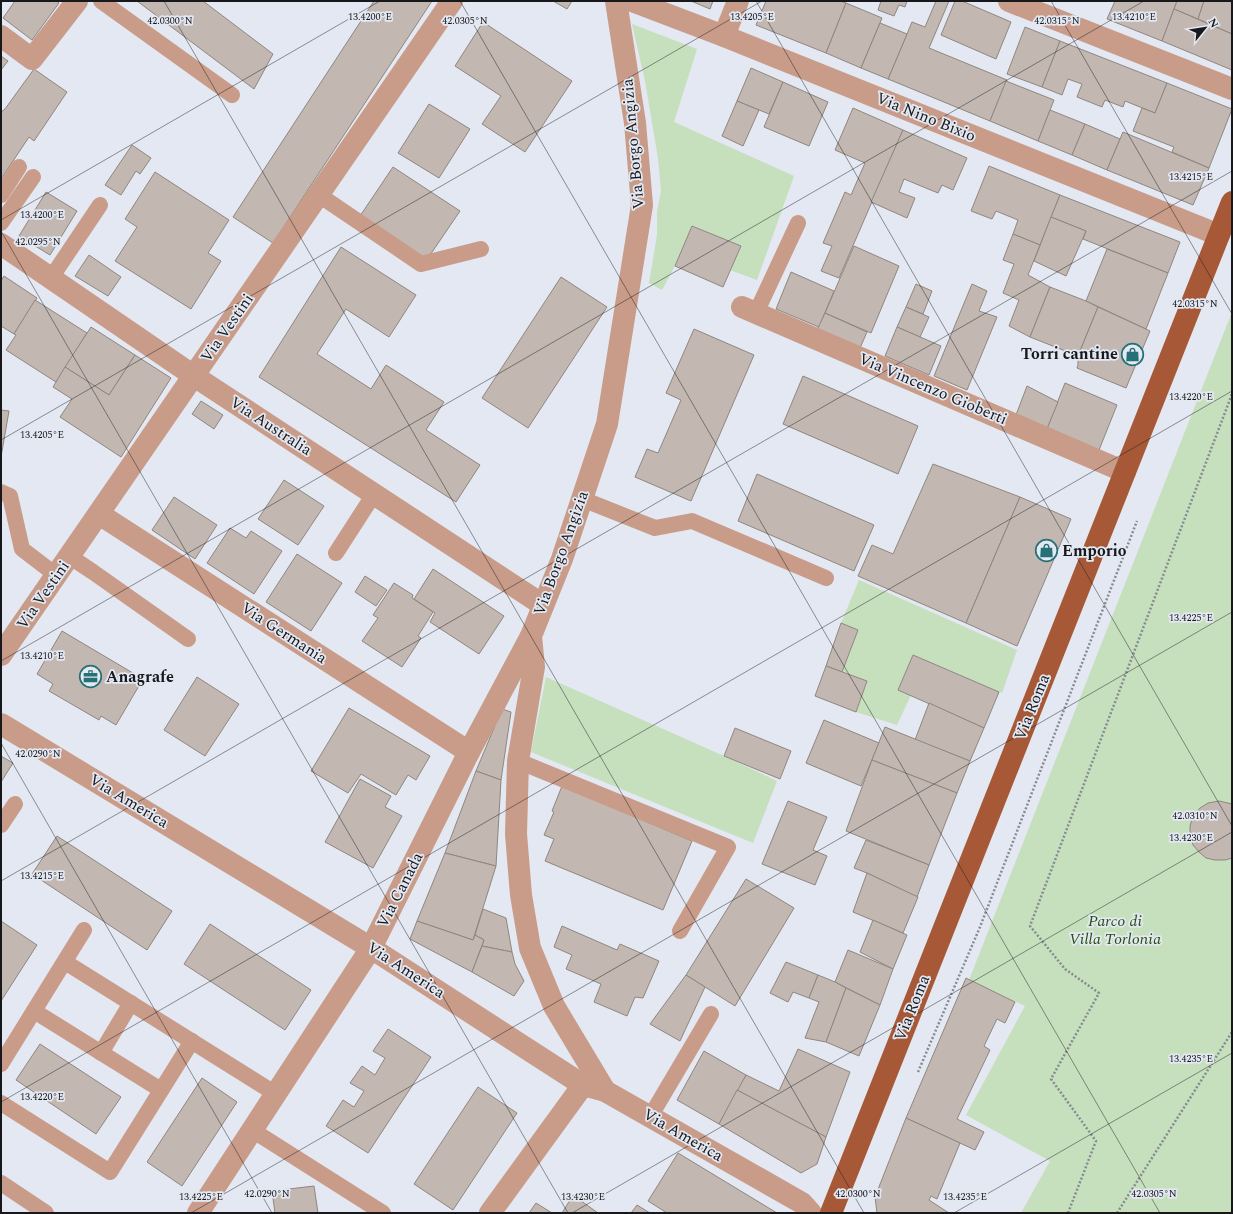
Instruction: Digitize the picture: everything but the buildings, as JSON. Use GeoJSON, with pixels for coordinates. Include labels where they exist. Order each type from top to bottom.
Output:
{"type":"FeatureCollection","features":[{"type":"Feature","properties":{"kind":"main road","name":"Via Roma"},"geometry":{"type":"LineString","coordinates":[[831,1213],[1232,202]]}},
{"type":"Feature","properties":{"kind":"street"},"geometry":{"type":"LineString","coordinates":[[1,36],[32,59],[77,1]]}},
{"type":"Feature","properties":{"kind":"street","name":"Via Vestini"},"geometry":{"type":"LineString","coordinates":[[1,655],[452,1]]}},
{"type":"Feature","properties":{"kind":"street","name":"Via Borgo Angizia"},"geometry":{"type":"LineString","coordinates":[[606,1091],[554,1006],[530,948],[521,895],[516,834],[518,761],[534,667],[531,636],[562,559],[607,424],[642,205],[635,124],[616,1]]}},
{"type":"Feature","properties":{"kind":"street","name":"Via Nino Bixio"},"geometry":{"type":"LineString","coordinates":[[632,1],[724,36],[1219,235]]}},
{"type":"Feature","properties":{"kind":"street"},"geometry":{"type":"LineString","coordinates":[[724,36],[738,1]]}},
{"type":"Feature","properties":{"kind":"street"},"geometry":{"type":"LineString","coordinates":[[1010,1],[1049,8],[1232,89]]}},
{"type":"Feature","properties":{"kind":"street","name":"Via Australia"},"geometry":{"type":"LineString","coordinates":[[1,244],[194,376],[543,605]]}},
{"type":"Feature","properties":{"kind":"street","name":"Via Vincenzo Gioberti"},"geometry":{"type":"LineString","coordinates":[[749,310],[1125,472]]}},
{"type":"Feature","properties":{"kind":"street","name":"Via Germania"},"geometry":{"type":"LineString","coordinates":[[99,514],[469,752]]}},
{"type":"Feature","properties":{"kind":"street","name":"Via Canada"},"geometry":{"type":"LineString","coordinates":[[198,1213],[371,948],[469,752],[531,636]]}},
{"type":"Feature","properties":{"kind":"street","name":"Via America"},"geometry":{"type":"LineString","coordinates":[[1,724],[371,948],[583,1085],[606,1091],[802,1203],[811,1213]]}},
{"type":"Feature","properties":{"kind":"street"},"geometry":{"type":"LineString","coordinates":[[490,1213],[583,1085]]}},
{"type":"Feature","properties":{"kind":"lane"},"geometry":{"type":"LineString","coordinates":[[101,1],[232,95]]}},
{"type":"Feature","properties":{"kind":"lane"},"geometry":{"type":"LineString","coordinates":[[1,195],[19,167]]}},
{"type":"Feature","properties":{"kind":"lane"},"geometry":{"type":"LineString","coordinates":[[1,223],[33,177]]}},
{"type":"Feature","properties":{"kind":"lane"},"geometry":{"type":"LineString","coordinates":[[319,195],[421,264],[481,249]]}},
{"type":"Feature","properties":{"kind":"lane"},"geometry":{"type":"LineString","coordinates":[[51,278],[100,205]]}},
{"type":"Feature","properties":{"kind":"lane"},"geometry":{"type":"LineString","coordinates":[[749,310],[798,224]]}},
{"type":"Feature","properties":{"kind":"lane"},"geometry":{"type":"LineString","coordinates":[[1,492],[10,496],[22,549],[56,575]]}},
{"type":"Feature","properties":{"kind":"lane"},"geometry":{"type":"LineString","coordinates":[[336,553],[374,494]]}},
{"type":"Feature","properties":{"kind":"lane"},"geometry":{"type":"LineString","coordinates":[[582,499],[655,528],[692,521],[826,578]]}},
{"type":"Feature","properties":{"kind":"lane"},"geometry":{"type":"LineString","coordinates":[[69,556],[188,639]]}},
{"type":"Feature","properties":{"kind":"lane"},"geometry":{"type":"LineString","coordinates":[[518,761],[728,847],[680,931]]}},
{"type":"Feature","properties":{"kind":"lane"},"geometry":{"type":"LineString","coordinates":[[1,825],[15,804]]}},
{"type":"Feature","properties":{"kind":"lane"},"geometry":{"type":"LineString","coordinates":[[1,1064],[84,930]]}},
{"type":"Feature","properties":{"kind":"lane"},"geometry":{"type":"LineString","coordinates":[[64,962],[276,1094]]}},
{"type":"Feature","properties":{"kind":"lane"},"geometry":{"type":"LineString","coordinates":[[101,1053],[131,1003]]}},
{"type":"Feature","properties":{"kind":"lane"},"geometry":{"type":"LineString","coordinates":[[34,1011],[161,1090]]}},
{"type":"Feature","properties":{"kind":"lane"},"geometry":{"type":"LineString","coordinates":[[650,1116],[711,1014]]}},
{"type":"Feature","properties":{"kind":"lane"},"geometry":{"type":"LineString","coordinates":[[1,1103],[110,1172],[192,1041]]}},
{"type":"Feature","properties":{"kind":"lane"},"geometry":{"type":"LineString","coordinates":[[252,1130],[383,1213]]}},
{"type":"Feature","properties":{"kind":"lane"},"geometry":{"type":"LineString","coordinates":[[1,1183],[46,1213]]}},
{"type":"Feature","properties":{"kind":"path"},"geometry":{"type":"LineString","coordinates":[[1068,1213],[1096,1141],[1051,1079],[1099,994],[1065,969],[1030,926],[1232,394]]}},
{"type":"Feature","properties":{"kind":"path"},"geometry":{"type":"LineString","coordinates":[[918,1074],[980,927],[1138,518]]}},
{"type":"Feature","properties":{"kind":"path"},"geometry":{"type":"LineString","coordinates":[[1117,1213],[1232,1032]]}},
{"type":"Feature","properties":{"kind":"green space"},"geometry":{"type":"Polygon","coordinates":[[[632,24],[697,49],[674,122],[794,176],[757,280],[730,270],[740,246],[693,226],[675,266],[662,290],[649,283],[657,235],[657,212],[661,191],[658,158],[645,81],[632,24]]]}},
{"type":"Feature","properties":{"kind":"green space","name":"Parco di Villa Torlonia"},"geometry":{"type":"Polygon","coordinates":[[[1232,312],[1232,1213],[1021,1213],[1050,1161],[966,1115],[1025,1006],[969,980],[1232,312]]]}},
{"type":"Feature","properties":{"kind":"green space"},"geometry":{"type":"Polygon","coordinates":[[[859,580],[1017,650],[1002,693],[913,655],[898,690],[911,695],[897,725],[856,712],[867,681],[842,672],[858,630],[841,623],[859,580]]]}},
{"type":"Feature","properties":{"kind":"green space"},"geometry":{"type":"Polygon","coordinates":[[[546,677],[777,781],[753,843],[531,752],[546,677]]]}},
{"type":"Feature","properties":{"kind":"place","name":"Torri cantine"},"geometry":{"type":"Point","coordinates":[1133,354]}},
{"type":"Feature","properties":{"kind":"place","name":"Emporio"},"geometry":{"type":"Point","coordinates":[1047,551]}},
{"type":"Feature","properties":{"kind":"place","name":"Anagrafe"},"geometry":{"type":"Point","coordinates":[90,677]}}]}
